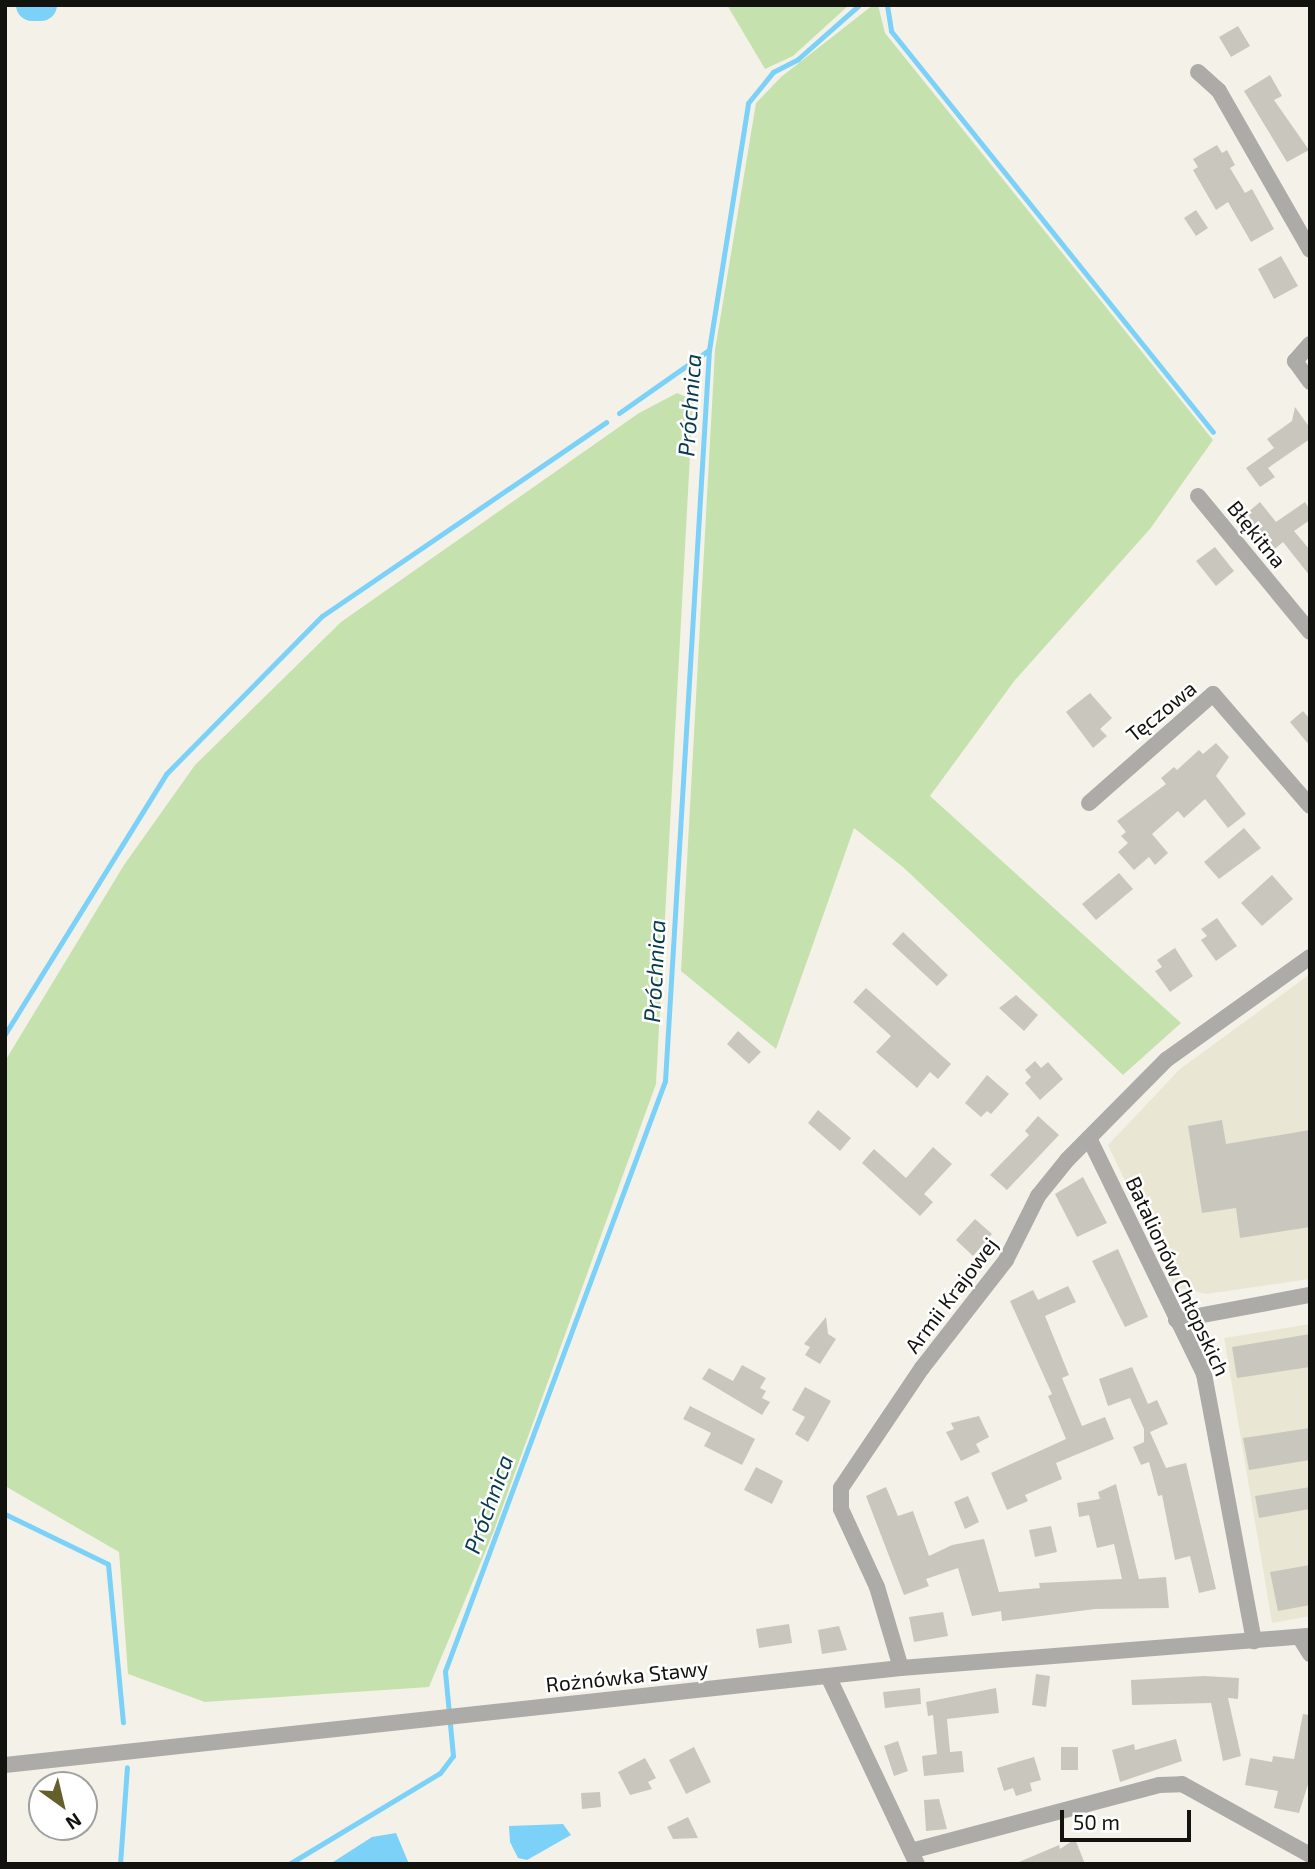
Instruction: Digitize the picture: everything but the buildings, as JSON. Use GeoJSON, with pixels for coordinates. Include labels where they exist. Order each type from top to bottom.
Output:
{"type":"FeatureCollection","features":[{"type":"Feature","properties":{"kind":"street"},"geometry":{"type":"LineString","coordinates":[[1198,72],[1219,91],[1310,250]]}},
{"type":"Feature","properties":{"kind":"street"},"geometry":{"type":"LineString","coordinates":[[1310,344],[1295,361],[1310,382]]}},
{"type":"Feature","properties":{"kind":"street","name":"Błękitna"},"geometry":{"type":"LineString","coordinates":[[1198,496],[1310,632]]}},
{"type":"Feature","properties":{"kind":"street","name":"Tęczowa"},"geometry":{"type":"LineString","coordinates":[[1089,803],[1213,694],[1310,806]]}},
{"type":"Feature","properties":{"kind":"street","name":"Armii Krajowej"},"geometry":{"type":"LineString","coordinates":[[901,1668],[877,1587],[841,1509],[841,1488],[922,1368],[1006,1259],[1038,1196],[1089,1138],[1166,1060],[1310,957]]}},
{"type":"Feature","properties":{"kind":"street","name":"Batalionów Chłopskich"},"geometry":{"type":"LineString","coordinates":[[1089,1138],[1204,1374],[1254,1641]]}},
{"type":"Feature","properties":{"kind":"street"},"geometry":{"type":"LineString","coordinates":[[1176,1320],[1310,1295]]}},
{"type":"Feature","properties":{"kind":"street"},"geometry":{"type":"LineString","coordinates":[[1305,1637],[1310,1654]]}},
{"type":"Feature","properties":{"kind":"street","name":"Rożnówka Stawy"},"geometry":{"type":"LineString","coordinates":[[5,1765],[901,1668],[1305,1637]]}},
{"type":"Feature","properties":{"kind":"street"},"geometry":{"type":"LineString","coordinates":[[828,1676],[914,1857],[1159,1785],[1182,1784],[1310,1856]]}},
{"type":"Feature","properties":{"kind":"shaded area"},"geometry":{"type":"Polygon","coordinates":[[[1310,974],[1310,1279],[1206,1294],[1175,1287],[1108,1145],[1180,1069],[1310,974]]]}},
{"type":"Feature","properties":{"kind":"shaded area"},"geometry":{"type":"Polygon","coordinates":[[[1310,1324],[1310,1616],[1272,1623],[1224,1338],[1310,1324]]]}},
{"type":"Feature","properties":{"kind":"green space"},"geometry":{"type":"Polygon","coordinates":[[[727,5],[849,5],[793,56],[765,69],[727,5]]]}},
{"type":"Feature","properties":{"kind":"green space"},"geometry":{"type":"Polygon","coordinates":[[[873,5],[878,5],[885,33],[1213,440],[1150,529],[1015,680],[930,796],[1181,1023],[1123,1075],[904,868],[854,828],[776,1049],[681,971],[715,350],[756,103],[781,77],[873,5]]]}},
{"type":"Feature","properties":{"kind":"green space"},"geometry":{"type":"Polygon","coordinates":[[[677,393],[693,400],[656,1084],[493,1533],[429,1687],[205,1702],[128,1674],[119,1552],[5,1486],[5,1061],[124,865],[195,765],[341,622],[639,413],[677,393]]]}},
{"type":"Feature","properties":{"kind":"water"},"geometry":{"type":"Polygon","coordinates":[[[563,1824],[571,1835],[527,1860],[518,1858],[510,1842],[509,1826],[563,1824]]]}},
{"type":"Feature","properties":{"kind":"water"},"geometry":{"type":"Polygon","coordinates":[[[396,1833],[409,1864],[330,1864],[372,1837],[396,1833]]]}},
{"type":"Feature","properties":{"kind":"waterway"},"geometry":{"type":"LineString","coordinates":[[32,5],[41,5]]}},
{"type":"Feature","properties":{"kind":"waterway","name":"Próchnica"},"geometry":{"type":"LineString","coordinates":[[289,1864],[440,1773],[453,1756],[445,1671],[665,1081],[709,350],[748,103],[773,72],[798,59],[859,5]]}},
{"type":"Feature","properties":{"kind":"waterway"},"geometry":{"type":"LineString","coordinates":[[887,5],[891,31],[1213,432]]}},
{"type":"Feature","properties":{"kind":"waterway"},"geometry":{"type":"LineString","coordinates":[[619,413],[709,350]]}},
{"type":"Feature","properties":{"kind":"waterway"},"geometry":{"type":"LineString","coordinates":[[5,1034],[166,774],[322,616],[606,422]]}},
{"type":"Feature","properties":{"kind":"waterway"},"geometry":{"type":"LineString","coordinates":[[5,1514],[108,1564],[123,1722]]}},
{"type":"Feature","properties":{"kind":"waterway"},"geometry":{"type":"LineString","coordinates":[[120,1864],[127,1767]]}}]}
